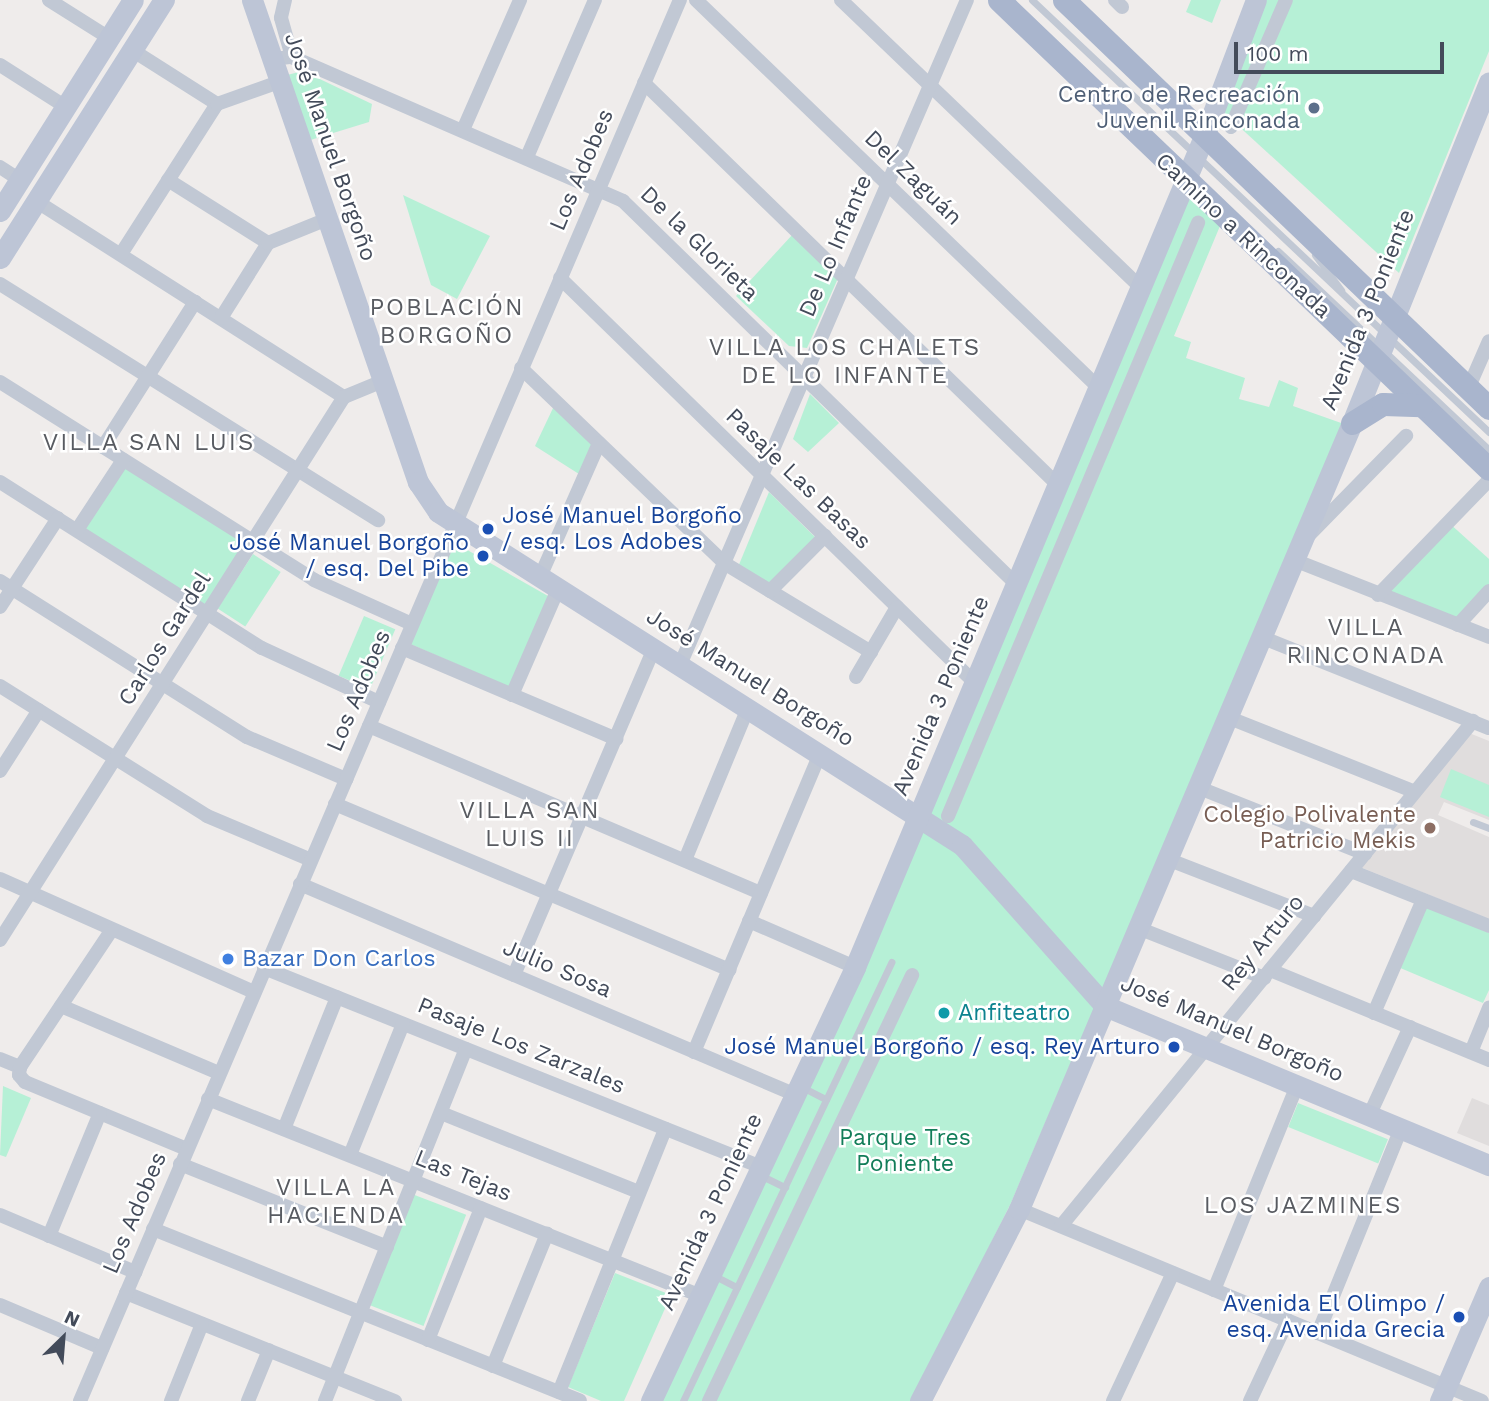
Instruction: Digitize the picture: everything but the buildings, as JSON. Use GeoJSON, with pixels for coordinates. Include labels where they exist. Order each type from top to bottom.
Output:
{"type":"FeatureCollection","features":[{"type":"Feature","properties":{"kind":"main road","name":"Camino a Rinconada"},"geometry":{"type":"LineString","coordinates":[[999,0],[1190,170],[1338,325],[1384,340],[1468,390],[1489,408]]}},
{"type":"Feature","properties":{"kind":"main road","name":"Camino a Rinconada"},"geometry":{"type":"LineString","coordinates":[[1064,0],[1084,8],[1277,205],[1384,340],[1421,405],[1489,469]]}},
{"type":"Feature","properties":{"kind":"main road"},"geometry":{"type":"LineString","coordinates":[[1352,422],[1383,404],[1421,405]]}},
{"type":"Feature","properties":{"kind":"street"},"geometry":{"type":"LineString","coordinates":[[49,0],[109,38]]}},
{"type":"Feature","properties":{"kind":"street"},"geometry":{"type":"LineString","coordinates":[[0,211],[133,0]]}},
{"type":"Feature","properties":{"kind":"street"},"geometry":{"type":"LineString","coordinates":[[0,258],[163,0]]}},
{"type":"Feature","properties":{"kind":"street","name":"José Manuel Borgoño"},"geometry":{"type":"LineString","coordinates":[[252,0],[282,58],[279,82],[424,494],[453,524],[919,816],[974,855],[1105,1006],[1489,1165]]}},
{"type":"Feature","properties":{"kind":"street"},"geometry":{"type":"LineString","coordinates":[[282,58],[281,18],[285,0]]}},
{"type":"Feature","properties":{"kind":"street"},"geometry":{"type":"LineString","coordinates":[[463,130],[520,0]]}},
{"type":"Feature","properties":{"kind":"street"},"geometry":{"type":"LineString","coordinates":[[527,157],[595,0]]}},
{"type":"Feature","properties":{"kind":"street","name":"Los Adobes"},"geometry":{"type":"LineString","coordinates":[[80,1401],[453,524],[680,0]]}},
{"type":"Feature","properties":{"kind":"street","name":"Del Zaguán"},"geometry":{"type":"LineString","coordinates":[[696,0],[1099,388]]}},
{"type":"Feature","properties":{"kind":"street"},"geometry":{"type":"LineString","coordinates":[[841,0],[1141,288]]}},
{"type":"Feature","properties":{"kind":"street","name":"De Lo Infante"},"geometry":{"type":"LineString","coordinates":[[680,665],[967,0]]}},
{"type":"Feature","properties":{"kind":"street","name":"Avenida 3 Poniente"},"geometry":{"type":"LineString","coordinates":[[651,1401],[855,967],[1205,134],[1256,0]]}},
{"type":"Feature","properties":{"kind":"street"},"geometry":{"type":"LineString","coordinates":[[1231,127],[1286,0]]}},
{"type":"Feature","properties":{"kind":"street"},"geometry":{"type":"LineString","coordinates":[[132,50],[217,104]]}},
{"type":"Feature","properties":{"kind":"street","name":"De la Glorieta"},"geometry":{"type":"LineString","coordinates":[[282,58],[527,157],[598,188],[630,207],[1017,585]]}},
{"type":"Feature","properties":{"kind":"street"},"geometry":{"type":"LineString","coordinates":[[0,65],[66,107]]}},
{"type":"Feature","properties":{"kind":"street"},"geometry":{"type":"LineString","coordinates":[[121,254],[217,104],[279,82]]}},
{"type":"Feature","properties":{"kind":"street","name":"Avenida 3 Poniente"},"geometry":{"type":"LineString","coordinates":[[920,1401],[1019,1209],[1352,422],[1489,82]]}},
{"type":"Feature","properties":{"kind":"street"},"geometry":{"type":"LineString","coordinates":[[644,83],[1058,485]]}},
{"type":"Feature","properties":{"kind":"street"},"geometry":{"type":"LineString","coordinates":[[0,167],[20,180]]}},
{"type":"Feature","properties":{"kind":"street"},"geometry":{"type":"LineString","coordinates":[[168,180],[268,243]]}},
{"type":"Feature","properties":{"kind":"street"},"geometry":{"type":"LineString","coordinates":[[36,201],[344,397],[383,381]]}},
{"type":"Feature","properties":{"kind":"street"},"geometry":{"type":"LineString","coordinates":[[221,318],[268,243],[327,219]]}},
{"type":"Feature","properties":{"kind":"street"},"geometry":{"type":"LineString","coordinates":[[948,816],[1198,223]]}},
{"type":"Feature","properties":{"kind":"street","name":"Pasaje Las Basas"},"geometry":{"type":"LineString","coordinates":[[560,278],[975,683]]}},
{"type":"Feature","properties":{"kind":"street"},"geometry":{"type":"LineString","coordinates":[[0,284],[378,520]]}},
{"type":"Feature","properties":{"kind":"street"},"geometry":{"type":"LineString","coordinates":[[103,447],[195,302]]}},
{"type":"Feature","properties":{"kind":"street"},"geometry":{"type":"LineString","coordinates":[[1468,390],[1489,341]]}},
{"type":"Feature","properties":{"kind":"street"},"geometry":{"type":"LineString","coordinates":[[521,368],[724,563],[871,652]]}},
{"type":"Feature","properties":{"kind":"street"},"geometry":{"type":"LineString","coordinates":[[0,382],[335,592],[412,624]]}},
{"type":"Feature","properties":{"kind":"street","name":"Carlos Gardel"},"geometry":{"type":"LineString","coordinates":[[0,940],[344,397]]}},
{"type":"Feature","properties":{"kind":"street"},"geometry":{"type":"LineString","coordinates":[[1406,436],[1297,552],[1378,595],[1489,637]]}},
{"type":"Feature","properties":{"kind":"street"},"geometry":{"type":"LineString","coordinates":[[512,695],[599,443]]}},
{"type":"Feature","properties":{"kind":"street"},"geometry":{"type":"LineString","coordinates":[[77,530],[123,460]]}},
{"type":"Feature","properties":{"kind":"street"},"geometry":{"type":"LineString","coordinates":[[1378,595],[1489,480]]}},
{"type":"Feature","properties":{"kind":"street"},"geometry":{"type":"LineString","coordinates":[[0,482],[283,659],[379,702]]}},
{"type":"Feature","properties":{"kind":"street"},"geometry":{"type":"LineString","coordinates":[[0,607],[6,585],[58,518]]}},
{"type":"Feature","properties":{"kind":"street"},"geometry":{"type":"LineString","coordinates":[[770,591],[825,536]]}},
{"type":"Feature","properties":{"kind":"street"},"geometry":{"type":"LineString","coordinates":[[6,585],[247,737],[346,779]]}},
{"type":"Feature","properties":{"kind":"street"},"geometry":{"type":"LineString","coordinates":[[1458,625],[1489,591]]}},
{"type":"Feature","properties":{"kind":"street"},"geometry":{"type":"LineString","coordinates":[[856,677],[897,607]]}},
{"type":"Feature","properties":{"kind":"street"},"geometry":{"type":"LineString","coordinates":[[1261,637],[1489,728]]}},
{"type":"Feature","properties":{"kind":"street"},"geometry":{"type":"LineString","coordinates":[[402,648],[616,739]]}},
{"type":"Feature","properties":{"kind":"street"},"geometry":{"type":"LineString","coordinates":[[514,975],[654,649]]}},
{"type":"Feature","properties":{"kind":"street"},"geometry":{"type":"LineString","coordinates":[[0,686],[207,817],[311,859]]}},
{"type":"Feature","properties":{"kind":"street"},"geometry":{"type":"LineString","coordinates":[[685,860],[748,708]]}},
{"type":"Feature","properties":{"kind":"street"},"geometry":{"type":"LineString","coordinates":[[0,771],[38,710]]}},
{"type":"Feature","properties":{"kind":"street"},"geometry":{"type":"LineString","coordinates":[[1227,718],[1415,792]]}},
{"type":"Feature","properties":{"kind":"street","name":"Rey Arturo"},"geometry":{"type":"LineString","coordinates":[[1061,1227],[1473,721]]}},
{"type":"Feature","properties":{"kind":"street"},"geometry":{"type":"LineString","coordinates":[[369,726],[761,893]]}},
{"type":"Feature","properties":{"kind":"street"},"geometry":{"type":"LineString","coordinates":[[694,1052],[820,754]]}},
{"type":"Feature","properties":{"kind":"street"},"geometry":{"type":"LineString","coordinates":[[1197,787],[1365,854]]}},
{"type":"Feature","properties":{"kind":"street"},"geometry":{"type":"LineString","coordinates":[[335,804],[729,970]]}},
{"type":"Feature","properties":{"kind":"street"},"geometry":{"type":"LineString","coordinates":[[1167,859],[1314,916]]}},
{"type":"Feature","properties":{"kind":"street"},"geometry":{"type":"LineString","coordinates":[[1351,871],[1489,926]]}},
{"type":"Feature","properties":{"kind":"street"},"geometry":{"type":"LineString","coordinates":[[0,879],[30,896],[254,992]]}},
{"type":"Feature","properties":{"kind":"street","name":"Julio Sosa"},"geometry":{"type":"LineString","coordinates":[[300,884],[694,1052],[798,1091]]}},
{"type":"Feature","properties":{"kind":"street"},"geometry":{"type":"LineString","coordinates":[[1374,1013],[1423,900]]}},
{"type":"Feature","properties":{"kind":"street"},"geometry":{"type":"LineString","coordinates":[[749,921],[855,967]]}},
{"type":"Feature","properties":{"kind":"street"},"geometry":{"type":"LineString","coordinates":[[1138,928],[1374,1013],[1489,1059]]}},
{"type":"Feature","properties":{"kind":"street"},"geometry":{"type":"LineString","coordinates":[[111,931],[20,1067],[19,1075],[25,1082],[187,1149]]}},
{"type":"Feature","properties":{"kind":"street","name":"Pasaje Los Zarzales"},"geometry":{"type":"LineString","coordinates":[[264,968],[665,1129],[760,1171]]}},
{"type":"Feature","properties":{"kind":"street"},"geometry":{"type":"LineString","coordinates":[[709,1401],[912,975]]}},
{"type":"Feature","properties":{"kind":"street"},"geometry":{"type":"LineString","coordinates":[[284,1129],[337,997]]}},
{"type":"Feature","properties":{"kind":"street"},"geometry":{"type":"LineString","coordinates":[[61,1006],[219,1073]]}},
{"type":"Feature","properties":{"kind":"street"},"geometry":{"type":"LineString","coordinates":[[1471,1052],[1489,1008]]}},
{"type":"Feature","properties":{"kind":"street"},"geometry":{"type":"LineString","coordinates":[[350,1156],[403,1024]]}},
{"type":"Feature","properties":{"kind":"street"},"geometry":{"type":"LineString","coordinates":[[1369,1116],[1409,1027]]}},
{"type":"Feature","properties":{"kind":"street"},"geometry":{"type":"LineString","coordinates":[[325,1401],[466,1049]]}},
{"type":"Feature","properties":{"kind":"street"},"geometry":{"type":"LineString","coordinates":[[0,1059],[20,1067]]}},
{"type":"Feature","properties":{"kind":"street"},"geometry":{"type":"LineString","coordinates":[[1214,1290],[1297,1086]]}},
{"type":"Feature","properties":{"kind":"street","name":"Las Tejas"},"geometry":{"type":"LineString","coordinates":[[208,1099],[701,1296]]}},
{"type":"Feature","properties":{"kind":"street"},"geometry":{"type":"LineString","coordinates":[[441,1112],[639,1192]]}},
{"type":"Feature","properties":{"kind":"street"},"geometry":{"type":"LineString","coordinates":[[49,1236],[100,1113]]}},
{"type":"Feature","properties":{"kind":"street"},"geometry":{"type":"LineString","coordinates":[[559,1392],[665,1129]]}},
{"type":"Feature","properties":{"kind":"street"},"geometry":{"type":"LineString","coordinates":[[1318,1333],[1401,1129]]}},
{"type":"Feature","properties":{"kind":"street"},"geometry":{"type":"LineString","coordinates":[[180,1164],[387,1247]]}},
{"type":"Feature","properties":{"kind":"street"},"geometry":{"type":"LineString","coordinates":[[428,1340],[481,1208]]}},
{"type":"Feature","properties":{"kind":"street"},"geometry":{"type":"LineString","coordinates":[[1019,1209],[1318,1333],[1443,1394],[1482,1401]]}},
{"type":"Feature","properties":{"kind":"street"},"geometry":{"type":"LineString","coordinates":[[0,1215],[135,1272]]}},
{"type":"Feature","properties":{"kind":"street"},"geometry":{"type":"LineString","coordinates":[[153,1229],[580,1401]]}},
{"type":"Feature","properties":{"kind":"street"},"geometry":{"type":"LineString","coordinates":[[493,1366],[547,1234]]}},
{"type":"Feature","properties":{"kind":"street"},"geometry":{"type":"LineString","coordinates":[[1113,1401],[1173,1273]]}},
{"type":"Feature","properties":{"kind":"street"},"geometry":{"type":"LineString","coordinates":[[1443,1394],[1489,1287]]}},
{"type":"Feature","properties":{"kind":"street"},"geometry":{"type":"LineString","coordinates":[[125,1293],[395,1401]]}},
{"type":"Feature","properties":{"kind":"street"},"geometry":{"type":"LineString","coordinates":[[0,1305],[102,1348]]}},
{"type":"Feature","properties":{"kind":"street"},"geometry":{"type":"LineString","coordinates":[[1250,1401],[1288,1320]]}},
{"type":"Feature","properties":{"kind":"street"},"geometry":{"type":"LineString","coordinates":[[171,1401],[202,1324]]}},
{"type":"Feature","properties":{"kind":"street"},"geometry":{"type":"LineString","coordinates":[[248,1401],[269,1350]]}},
{"type":"Feature","properties":{"kind":"lane"},"geometry":{"type":"LineString","coordinates":[[1012,0],[1262,237]]}},
{"type":"Feature","properties":{"kind":"lane"},"geometry":{"type":"LineString","coordinates":[[1032,0],[1190,170],[1352,304]]}},
{"type":"Feature","properties":{"kind":"lane"},"geometry":{"type":"LineString","coordinates":[[1277,205],[1352,304],[1489,450]]}},
{"type":"Feature","properties":{"kind":"lane"},"geometry":{"type":"LineString","coordinates":[[1233,209],[1338,325]]}},
{"type":"Feature","properties":{"kind":"lane"},"geometry":{"type":"LineString","coordinates":[[1272,246],[1489,432]]}},
{"type":"Feature","properties":{"kind":"lane"},"geometry":{"type":"LineString","coordinates":[[1473,822],[1489,828]]}},
{"type":"Feature","properties":{"kind":"lane"},"geometry":{"type":"LineString","coordinates":[[683,1401],[891,962]]}},
{"type":"Feature","properties":{"kind":"lane"},"geometry":{"type":"LineString","coordinates":[[798,1091],[826,1099]]}},
{"type":"Feature","properties":{"kind":"lane"},"geometry":{"type":"LineString","coordinates":[[760,1171],[785,1187]]}},
{"type":"Feature","properties":{"kind":"lane"},"geometry":{"type":"LineString","coordinates":[[711,1274],[737,1287]]}},
{"type":"Feature","properties":{"kind":"shaded area","name":"Colegio Polivalente Patricio Mekis"},"geometry":{"type":"Polygon","coordinates":[[[1469,733],[1489,741],[1489,820],[1444,802],[1438,815],[1489,837],[1489,919],[1360,867],[1469,733]]]}},
{"type":"Feature","properties":{"kind":"shaded area"},"geometry":{"type":"Polygon","coordinates":[[[1472,1098],[1489,1105],[1489,1146],[1457,1133],[1472,1098]]]}},
{"type":"Feature","properties":{"kind":"green space"},"geometry":{"type":"Polygon","coordinates":[[[1191,0],[1221,0],[1212,23],[1186,12],[1191,0]]]}},
{"type":"Feature","properties":{"kind":"green space"},"geometry":{"type":"Polygon","coordinates":[[[1264,0],[1489,0],[1489,51],[1399,273],[1221,110],[1264,0]]]}},
{"type":"Feature","properties":{"kind":"green space"},"geometry":{"type":"Polygon","coordinates":[[[303,71],[372,104],[369,122],[304,142],[283,76],[303,71]]]}},
{"type":"Feature","properties":{"kind":"green space"},"geometry":{"type":"Polygon","coordinates":[[[403,195],[490,236],[457,299],[431,285],[403,195]]]}},
{"type":"Feature","properties":{"kind":"green space","name":"Parque Tres Poniente"},"geometry":{"type":"Polygon","coordinates":[[[1189,198],[1220,226],[1174,336],[1191,342],[1186,358],[1245,378],[1239,399],[1269,407],[1279,380],[1298,388],[1293,406],[1344,424],[1011,1203],[912,1401],[655,1401],[1189,198]]]}},
{"type":"Feature","properties":{"kind":"green space"},"geometry":{"type":"Polygon","coordinates":[[[793,234],[839,276],[807,348],[789,346],[736,296],[793,234]]]}},
{"type":"Feature","properties":{"kind":"green space"},"geometry":{"type":"Polygon","coordinates":[[[810,394],[839,423],[808,452],[793,439],[810,394]]]}},
{"type":"Feature","properties":{"kind":"green space"},"geometry":{"type":"Polygon","coordinates":[[[554,406],[595,445],[582,476],[535,446],[554,406]]]}},
{"type":"Feature","properties":{"kind":"green space"},"geometry":{"type":"Polygon","coordinates":[[[124,467],[244,542],[205,606],[84,531],[124,467]]]}},
{"type":"Feature","properties":{"kind":"green space"},"geometry":{"type":"Polygon","coordinates":[[[769,492],[815,537],[771,585],[738,567],[769,492]]]}},
{"type":"Feature","properties":{"kind":"green space"},"geometry":{"type":"Polygon","coordinates":[[[1448,522],[1489,559],[1489,591],[1458,625],[1378,595],[1448,522]]]}},
{"type":"Feature","properties":{"kind":"green space"},"geometry":{"type":"Polygon","coordinates":[[[455,543],[548,596],[512,688],[410,644],[455,543]]]}},
{"type":"Feature","properties":{"kind":"green space"},"geometry":{"type":"Polygon","coordinates":[[[253,554],[281,572],[245,626],[218,609],[253,554]]]}},
{"type":"Feature","properties":{"kind":"green space"},"geometry":{"type":"Polygon","coordinates":[[[364,616],[395,629],[370,689],[339,676],[364,616]]]}},
{"type":"Feature","properties":{"kind":"green space"},"geometry":{"type":"Polygon","coordinates":[[[1451,769],[1489,785],[1489,817],[1440,797],[1451,769]]]}},
{"type":"Feature","properties":{"kind":"green space"},"geometry":{"type":"Polygon","coordinates":[[[1424,905],[1489,933],[1489,990],[1483,1003],[1398,967],[1424,905]]]}},
{"type":"Feature","properties":{"kind":"green space"},"geometry":{"type":"Polygon","coordinates":[[[3,1086],[31,1098],[6,1157],[0,1155],[3,1086]]]}},
{"type":"Feature","properties":{"kind":"green space"},"geometry":{"type":"Polygon","coordinates":[[[1298,1103],[1388,1139],[1378,1163],[1288,1127],[1298,1103]]]}},
{"type":"Feature","properties":{"kind":"green space"},"geometry":{"type":"Polygon","coordinates":[[[412,1194],[466,1215],[424,1326],[369,1305],[412,1194]]]}},
{"type":"Feature","properties":{"kind":"green space"},"geometry":{"type":"Polygon","coordinates":[[[615,1273],[671,1295],[624,1401],[601,1401],[568,1387],[615,1273]]]}},
{"type":"Feature","properties":{"kind":"place","name":"Centro de Recreación Juvenil Rinconada"},"geometry":{"type":"Point","coordinates":[1314,108]}},
{"type":"Feature","properties":{"kind":"place","name":"José Manuel Borgoño / esq. Los Adobes"},"geometry":{"type":"Point","coordinates":[488,529]}},
{"type":"Feature","properties":{"kind":"place","name":"José Manuel Borgoño / esq. Del Pibe"},"geometry":{"type":"Point","coordinates":[483,556]}},
{"type":"Feature","properties":{"kind":"place","name":"Colegio Polivalente Patricio Mekis"},"geometry":{"type":"Point","coordinates":[1430,828]}},
{"type":"Feature","properties":{"kind":"place","name":"Bazar Don Carlos"},"geometry":{"type":"Point","coordinates":[228,959]}},
{"type":"Feature","properties":{"kind":"place","name":"Anfiteatro"},"geometry":{"type":"Point","coordinates":[944,1013]}},
{"type":"Feature","properties":{"kind":"place","name":"José Manuel Borgoño / esq. Rey Arturo"},"geometry":{"type":"Point","coordinates":[1174,1047]}},
{"type":"Feature","properties":{"kind":"place","name":"Avenida El Olimpo / esq. Avenida Grecia"},"geometry":{"type":"Point","coordinates":[1459,1317]}},
{"type":"Feature","properties":{"kind":"district","name":"POBLACIÓN BORGOÑO"},"geometry":{"type":"Point","coordinates":[447,322]}},
{"type":"Feature","properties":{"kind":"district","name":"VILLA LOS CHALETS DE LO INFANTE"},"geometry":{"type":"Point","coordinates":[845,362]}},
{"type":"Feature","properties":{"kind":"district","name":"VILLA SAN LUIS"},"geometry":{"type":"Point","coordinates":[149,443]}},
{"type":"Feature","properties":{"kind":"district","name":"VILLA RINCONADA"},"geometry":{"type":"Point","coordinates":[1366,642]}},
{"type":"Feature","properties":{"kind":"district","name":"VILLA SAN LUIS II"},"geometry":{"type":"Point","coordinates":[530,825]}},
{"type":"Feature","properties":{"kind":"district","name":"VILLA LA HACIENDA"},"geometry":{"type":"Point","coordinates":[336,1202]}},
{"type":"Feature","properties":{"kind":"district","name":"LOS JAZMINES"},"geometry":{"type":"Point","coordinates":[1303,1206]}}]}
